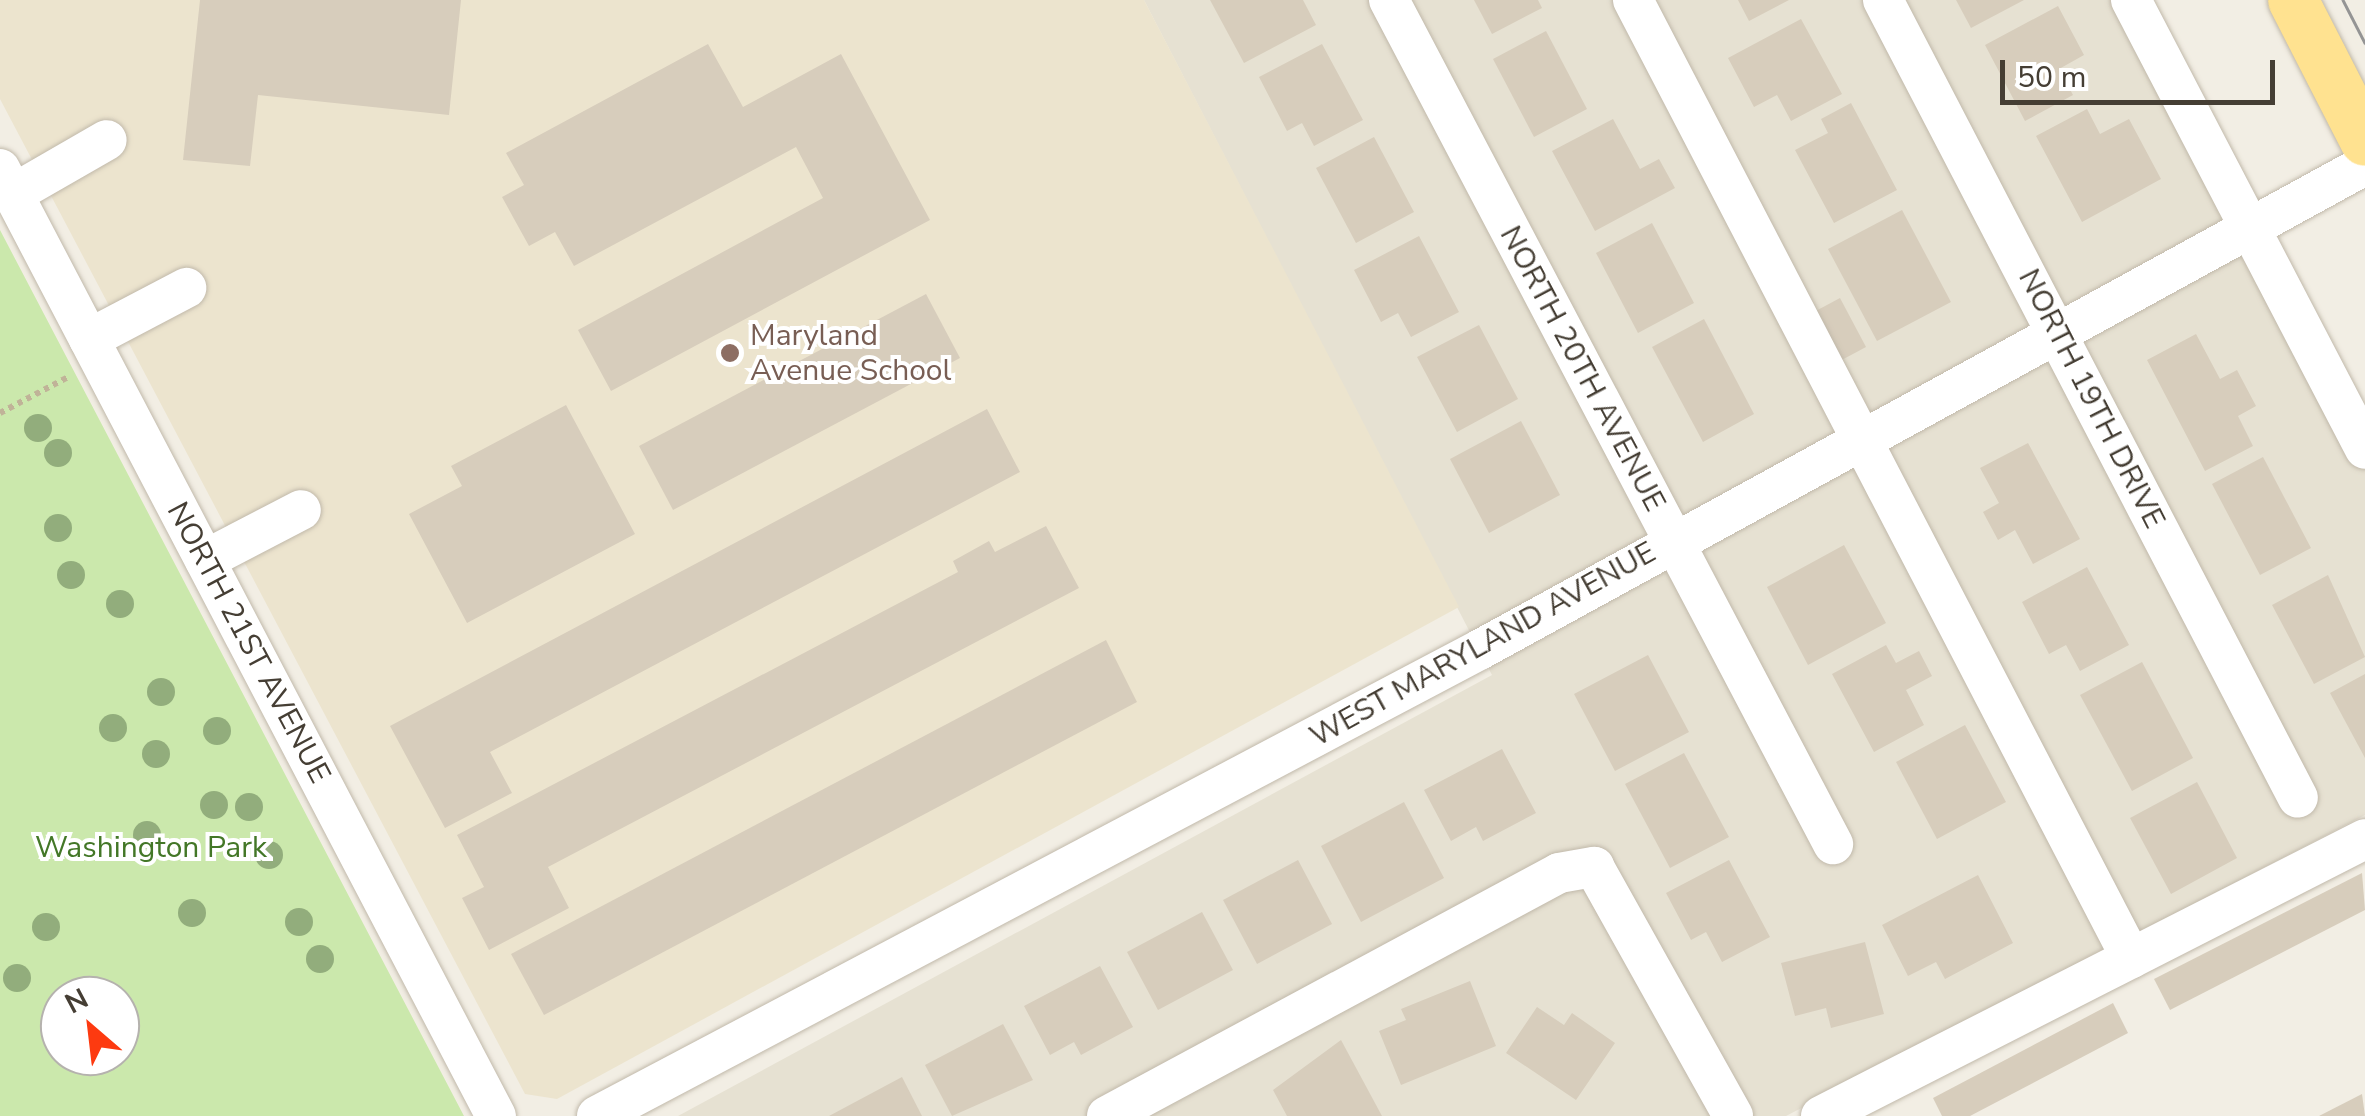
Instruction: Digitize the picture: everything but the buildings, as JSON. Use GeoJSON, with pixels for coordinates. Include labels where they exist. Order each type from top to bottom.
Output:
{"type":"FeatureCollection","features":[{"type":"Feature","properties":{"kind":"main road"},"geometry":{"type":"LineString","coordinates":[[2293,0],[2365,140]]}},
{"type":"Feature","properties":{"kind":"street","name":"NORTH 20TH AVENUE"},"geometry":{"type":"LineString","coordinates":[[1389,0],[1833,844]]}},
{"type":"Feature","properties":{"kind":"street"},"geometry":{"type":"LineString","coordinates":[[1633,0],[2131,958]]}},
{"type":"Feature","properties":{"kind":"street","name":"NORTH 19TH DRIVE"},"geometry":{"type":"LineString","coordinates":[[1882,0],[2298,798]]}},
{"type":"Feature","properties":{"kind":"street"},"geometry":{"type":"LineString","coordinates":[[2131,0],[2365,449]]}},
{"type":"Feature","properties":{"kind":"street"},"geometry":{"type":"LineString","coordinates":[[6,182],[107,140]]}},
{"type":"Feature","properties":{"kind":"street","name":"WEST MARYLAND AVENUE"},"geometry":{"type":"LineString","coordinates":[[597,1116],[2365,166]]}},
{"type":"Feature","properties":{"kind":"street","name":"NORTH 21ST AVENUE"},"geometry":{"type":"LineString","coordinates":[[6,182],[496,1116]]}},
{"type":"Feature","properties":{"kind":"street"},"geometry":{"type":"LineString","coordinates":[[94,349],[186,288]]}},
{"type":"Feature","properties":{"kind":"street"},"geometry":{"type":"LineString","coordinates":[[205,560],[301,510]]}},
{"type":"Feature","properties":{"kind":"street"},"geometry":{"type":"LineString","coordinates":[[1821,1116],[2365,839]]}},
{"type":"Feature","properties":{"kind":"street"},"geometry":{"type":"LineString","coordinates":[[1107,1116],[1558,872],[1594,867],[1732,1116]]}},
{"type":"Feature","properties":{"kind":"path"},"geometry":{"type":"LineString","coordinates":[[0,413],[94,349]]}},
{"type":"Feature","properties":{"kind":"shaded area","name":"Maryland Avenue School"},"geometry":{"type":"Polygon","coordinates":[[[0,0],[1144,0],[1459,607],[557,1099],[525,1094],[0,99],[0,0]]]}},
{"type":"Feature","properties":{"kind":"shaded area"},"geometry":{"type":"Polygon","coordinates":[[[1144,0],[2152,0],[2365,409],[2365,815],[1786,1116],[678,1116],[1492,675],[1144,0]]]}},
{"type":"Feature","properties":{"kind":"green space","name":"Washington Park"},"geometry":{"type":"Polygon","coordinates":[[[0,230],[464,1116],[0,1116],[0,230]]]}},
{"type":"Feature","properties":{"kind":"tram line"},"geometry":{"type":"LineString","coordinates":[[2343,0],[2365,43]]}},
{"type":"Feature","properties":{"kind":"place","name":"Maryland Avenue School"},"geometry":{"type":"Point","coordinates":[730,353]}}]}
